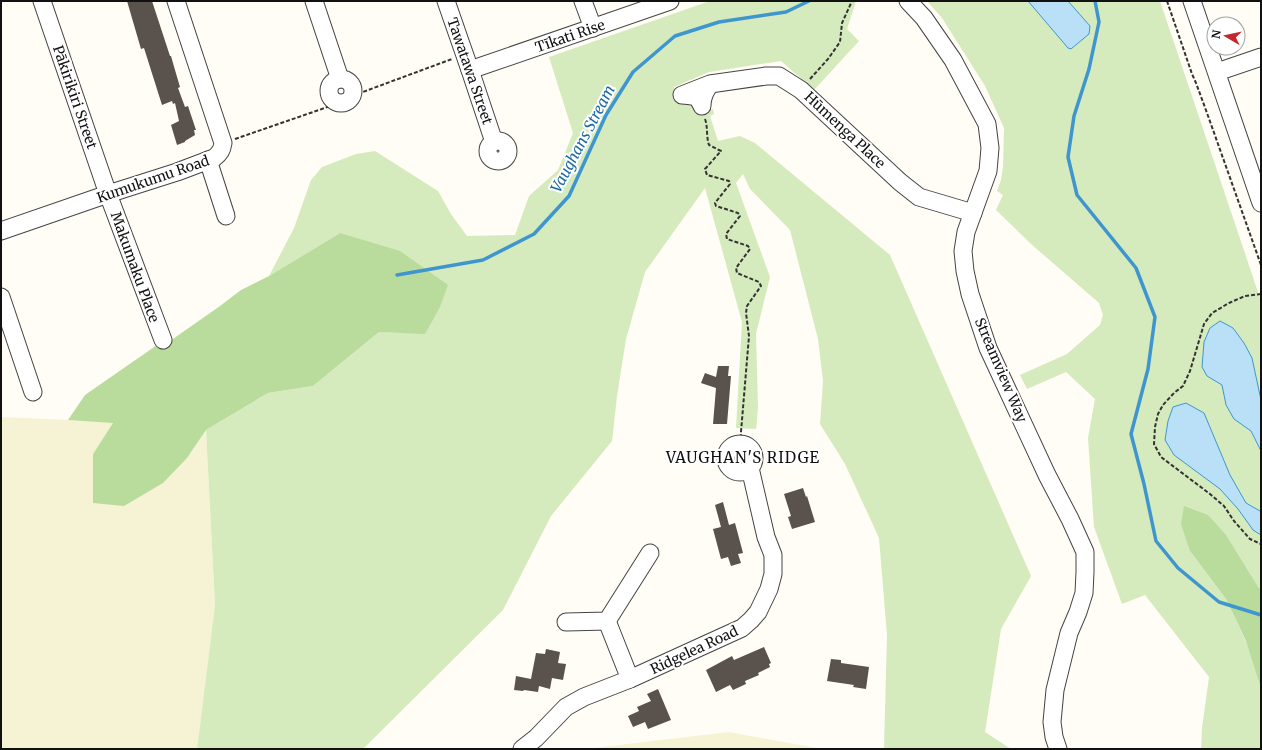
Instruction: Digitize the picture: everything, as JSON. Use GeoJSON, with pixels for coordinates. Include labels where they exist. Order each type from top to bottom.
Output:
{"type":"FeatureCollection","features":[{"type":"Feature","properties":{"kind":"street","name":"Pākirikiri Street"},"geometry":{"type":"LineString","coordinates":[[42,1],[108,194]]}},
{"type":"Feature","properties":{"kind":"street","name":"Kumukumu Road"},"geometry":{"type":"LineString","coordinates":[[1,231],[177,172],[214,158],[219,154],[222,150],[223,143],[176,1]]}},
{"type":"Feature","properties":{"kind":"street"},"geometry":{"type":"LineString","coordinates":[[314,1],[340,79],[346,80],[351,84],[353,90],[347,99]]}},
{"type":"Feature","properties":{"kind":"street","name":"Tawatawa Street"},"geometry":{"type":"LineString","coordinates":[[446,1],[494,142]]}},
{"type":"Feature","properties":{"kind":"street"},"geometry":{"type":"LineString","coordinates":[[583,1],[593,28]]}},
{"type":"Feature","properties":{"kind":"street","name":"Tīkati Rise"},"geometry":{"type":"LineString","coordinates":[[467,62],[593,28],[670,1]]}},
{"type":"Feature","properties":{"kind":"street","name":"Streamview Way"},"geometry":{"type":"LineString","coordinates":[[908,1],[924,18],[953,60],[987,124],[990,148],[988,171],[966,232],[963,251],[965,271],[970,294],[988,348],[1047,475],[1085,552],[1084,593],[1069,633],[1055,690],[1052,722],[1054,737],[1058,749]]}},
{"type":"Feature","properties":{"kind":"street"},"geometry":{"type":"LineString","coordinates":[[1192,1],[1261,203]]}},
{"type":"Feature","properties":{"kind":"street"},"geometry":{"type":"LineString","coordinates":[[1216,72],[1261,57]]}},
{"type":"Feature","properties":{"kind":"street","name":"Hūmenga Place"},"geometry":{"type":"LineString","coordinates":[[702,106],[698,98],[682,95],[710,84],[766,76],[779,76],[801,90],[900,182],[919,197],[973,213]]}},
{"type":"Feature","properties":{"kind":"street"},"geometry":{"type":"LineString","coordinates":[[208,160],[226,216]]}},
{"type":"Feature","properties":{"kind":"street","name":"Makumaku Place"},"geometry":{"type":"LineString","coordinates":[[108,194],[163,340]]}},
{"type":"Feature","properties":{"kind":"street"},"geometry":{"type":"LineString","coordinates":[[1,297],[33,392]]}},
{"type":"Feature","properties":{"kind":"street"},"geometry":{"type":"LineString","coordinates":[[741,444],[729,450],[727,454],[727,463],[737,472],[742,472],[750,468]]}},
{"type":"Feature","properties":{"kind":"street","name":"Ridgelea Road"},"geometry":{"type":"LineString","coordinates":[[522,749],[536,738],[566,706],[584,697],[630,679],[742,628],[758,612],[769,589],[773,574],[773,555],[766,536],[750,468],[754,460],[752,452],[746,446],[741,444]]}},
{"type":"Feature","properties":{"kind":"street"},"geometry":{"type":"LineString","coordinates":[[607,622],[650,553]]}},
{"type":"Feature","properties":{"kind":"street"},"geometry":{"type":"LineString","coordinates":[[566,622],[607,622]]}},
{"type":"Feature","properties":{"kind":"street"},"geometry":{"type":"LineString","coordinates":[[607,622],[630,679]]}},
{"type":"Feature","properties":{"kind":"path"},"geometry":{"type":"LineString","coordinates":[[801,90],[828,59],[840,42],[842,23],[852,1]]}},
{"type":"Feature","properties":{"kind":"path"},"geometry":{"type":"LineString","coordinates":[[1167,1],[1261,265]]}},
{"type":"Feature","properties":{"kind":"path"},"geometry":{"type":"LineString","coordinates":[[223,143],[347,99],[467,62]]}},
{"type":"Feature","properties":{"kind":"path"},"geometry":{"type":"LineString","coordinates":[[702,106],[707,125],[706,136],[708,145],[721,150],[705,169],[707,175],[729,181],[730,184],[715,203],[716,206],[738,213],[740,216],[726,234],[727,239],[748,246],[750,249],[736,268],[737,273],[759,282],[760,286],[747,306],[746,313],[748,336],[741,444]]}},
{"type":"Feature","properties":{"kind":"path"},"geometry":{"type":"LineString","coordinates":[[1257,255],[1261,254]]}},
{"type":"Feature","properties":{"kind":"path"},"geometry":{"type":"LineString","coordinates":[[1261,294],[1245,296],[1230,303],[1212,313],[1204,324],[1190,371],[1182,386],[1162,405],[1158,414],[1155,427],[1154,444],[1161,457],[1224,506],[1234,521],[1250,539],[1261,544]]}},
{"type":"Feature","properties":{"kind":"shaded area"},"geometry":{"type":"Polygon","coordinates":[[[1,417],[114,422],[93,454],[187,458],[206,430],[215,605],[197,749],[1,749],[1,417]]]}},
{"type":"Feature","properties":{"kind":"shaded area"},"geometry":{"type":"Polygon","coordinates":[[[729,732],[822,749],[585,749],[729,732]]]}},
{"type":"Feature","properties":{"kind":"green space"},"geometry":{"type":"Polygon","coordinates":[[[710,1],[856,1],[847,29],[859,41],[814,90],[781,61],[709,72],[674,87],[680,104],[691,101],[696,114],[713,109],[714,114],[710,116],[718,141],[740,136],[755,143],[890,255],[1031,576],[1001,629],[985,732],[1011,749],[884,749],[887,635],[879,538],[845,464],[820,424],[823,381],[818,339],[790,230],[750,189],[743,174],[736,183],[770,277],[756,334],[758,408],[756,429],[736,428],[742,322],[705,188],[645,272],[626,339],[612,441],[551,516],[503,610],[363,749],[197,749],[215,605],[206,430],[268,393],[313,386],[379,332],[425,333],[340,233],[269,276],[294,228],[311,180],[322,167],[356,154],[375,151],[438,191],[451,214],[467,236],[515,235],[529,196],[558,170],[573,133],[549,57],[710,1]]]}},
{"type":"Feature","properties":{"kind":"green space"},"geometry":{"type":"Polygon","coordinates":[[[927,1],[1160,1],[1261,301],[1261,589],[1190,551],[1226,599],[1248,646],[1261,684],[1261,749],[1201,749],[1202,728],[1209,677],[1145,595],[1122,604],[1094,527],[1088,438],[1095,399],[1066,372],[1027,389],[1020,375],[1067,354],[1100,325],[1103,315],[1099,303],[1031,244],[996,210],[1003,195],[997,191],[1001,180],[1003,167],[1004,128],[985,86],[942,18],[927,1]]]}},
{"type":"Feature","properties":{"kind":"green space"},"geometry":{"type":"Polygon","coordinates":[[[340,233],[400,251],[448,285],[440,307],[425,334],[379,332],[313,386],[268,393],[206,430],[187,458],[163,483],[124,506],[93,503],[93,454],[113,423],[68,420],[85,395],[157,345],[170,341],[241,290],[269,276],[340,233]]]}},
{"type":"Feature","properties":{"kind":"green space"},"geometry":{"type":"Polygon","coordinates":[[[1184,506],[1208,515],[1226,535],[1258,587],[1261,589],[1261,688],[1246,641],[1226,599],[1190,551],[1181,524],[1184,506]]]}},
{"type":"Feature","properties":{"kind":"water"},"geometry":{"type":"Polygon","coordinates":[[[1028,1],[1068,1],[1090,26],[1089,34],[1071,49],[1068,48],[1028,1]]]}},
{"type":"Feature","properties":{"kind":"water"},"geometry":{"type":"Polygon","coordinates":[[[1220,321],[1233,328],[1244,343],[1252,358],[1261,400],[1261,451],[1251,431],[1234,419],[1226,405],[1222,385],[1207,376],[1202,367],[1204,342],[1210,328],[1220,321]]]}},
{"type":"Feature","properties":{"kind":"water"},"geometry":{"type":"Polygon","coordinates":[[[1186,403],[1204,413],[1230,475],[1246,503],[1261,511],[1261,535],[1253,530],[1238,509],[1220,489],[1174,455],[1165,440],[1168,421],[1173,407],[1186,403]]]}},
{"type":"Feature","properties":{"kind":"building"},"geometry":{"type":"Polygon","coordinates":[[[127,1],[152,1],[171,56],[180,87],[178,88],[185,107],[188,106],[196,130],[194,130],[195,135],[185,142],[177,145],[171,125],[179,121],[175,103],[173,104],[172,101],[162,105],[144,48],[141,49],[127,1]]]}},
{"type":"Feature","properties":{"kind":"building"},"geometry":{"type":"Polygon","coordinates":[[[718,366],[729,366],[728,376],[731,376],[727,424],[713,424],[716,388],[701,383],[705,373],[716,377],[718,366]]]}},
{"type":"Feature","properties":{"kind":"building"},"geometry":{"type":"Polygon","coordinates":[[[803,488],[815,522],[792,529],[788,517],[791,516],[784,494],[803,488]]]}},
{"type":"Feature","properties":{"kind":"building"},"geometry":{"type":"Polygon","coordinates":[[[723,502],[729,525],[735,523],[743,553],[738,554],[741,563],[731,566],[728,557],[721,559],[713,529],[721,527],[715,505],[723,502]]]}},
{"type":"Feature","properties":{"kind":"building"},"geometry":{"type":"Polygon","coordinates":[[[764,647],[771,663],[769,664],[770,667],[758,673],[759,675],[745,681],[746,684],[733,690],[730,685],[716,692],[706,670],[732,656],[734,660],[764,647]]]}},
{"type":"Feature","properties":{"kind":"building"},"geometry":{"type":"Polygon","coordinates":[[[546,649],[560,652],[558,663],[566,664],[563,680],[552,678],[550,689],[539,686],[538,692],[514,690],[516,676],[531,679],[536,653],[545,654],[546,649]]]}},
{"type":"Feature","properties":{"kind":"building"},"geometry":{"type":"Polygon","coordinates":[[[831,659],[841,660],[841,663],[869,667],[866,689],[853,687],[854,685],[827,681],[831,659]]]}},
{"type":"Feature","properties":{"kind":"building"},"geometry":{"type":"Polygon","coordinates":[[[658,689],[671,720],[648,729],[645,722],[633,727],[628,716],[639,711],[637,707],[651,701],[647,694],[658,689]]]}},
{"type":"Feature","properties":{"kind":"waterway","name":"Vaughans Stream"},"geometry":{"type":"LineString","coordinates":[[397,275],[483,260],[534,234],[569,196],[606,115],[633,72],[675,36],[719,22],[786,12],[809,1]]}},
{"type":"Feature","properties":{"kind":"waterway","name":"Vaughans Stream"},"geometry":{"type":"LineString","coordinates":[[1095,1],[1099,22],[1089,69],[1074,116],[1068,157],[1077,195],[1136,268],[1155,317],[1148,369],[1131,434],[1144,484],[1156,541],[1178,568],[1219,602],[1261,615]]}},
{"type":"Feature","properties":{"kind":"district","name":"VAUGHAN'S RIDGE"},"geometry":{"type":"Point","coordinates":[743,458]}}]}
